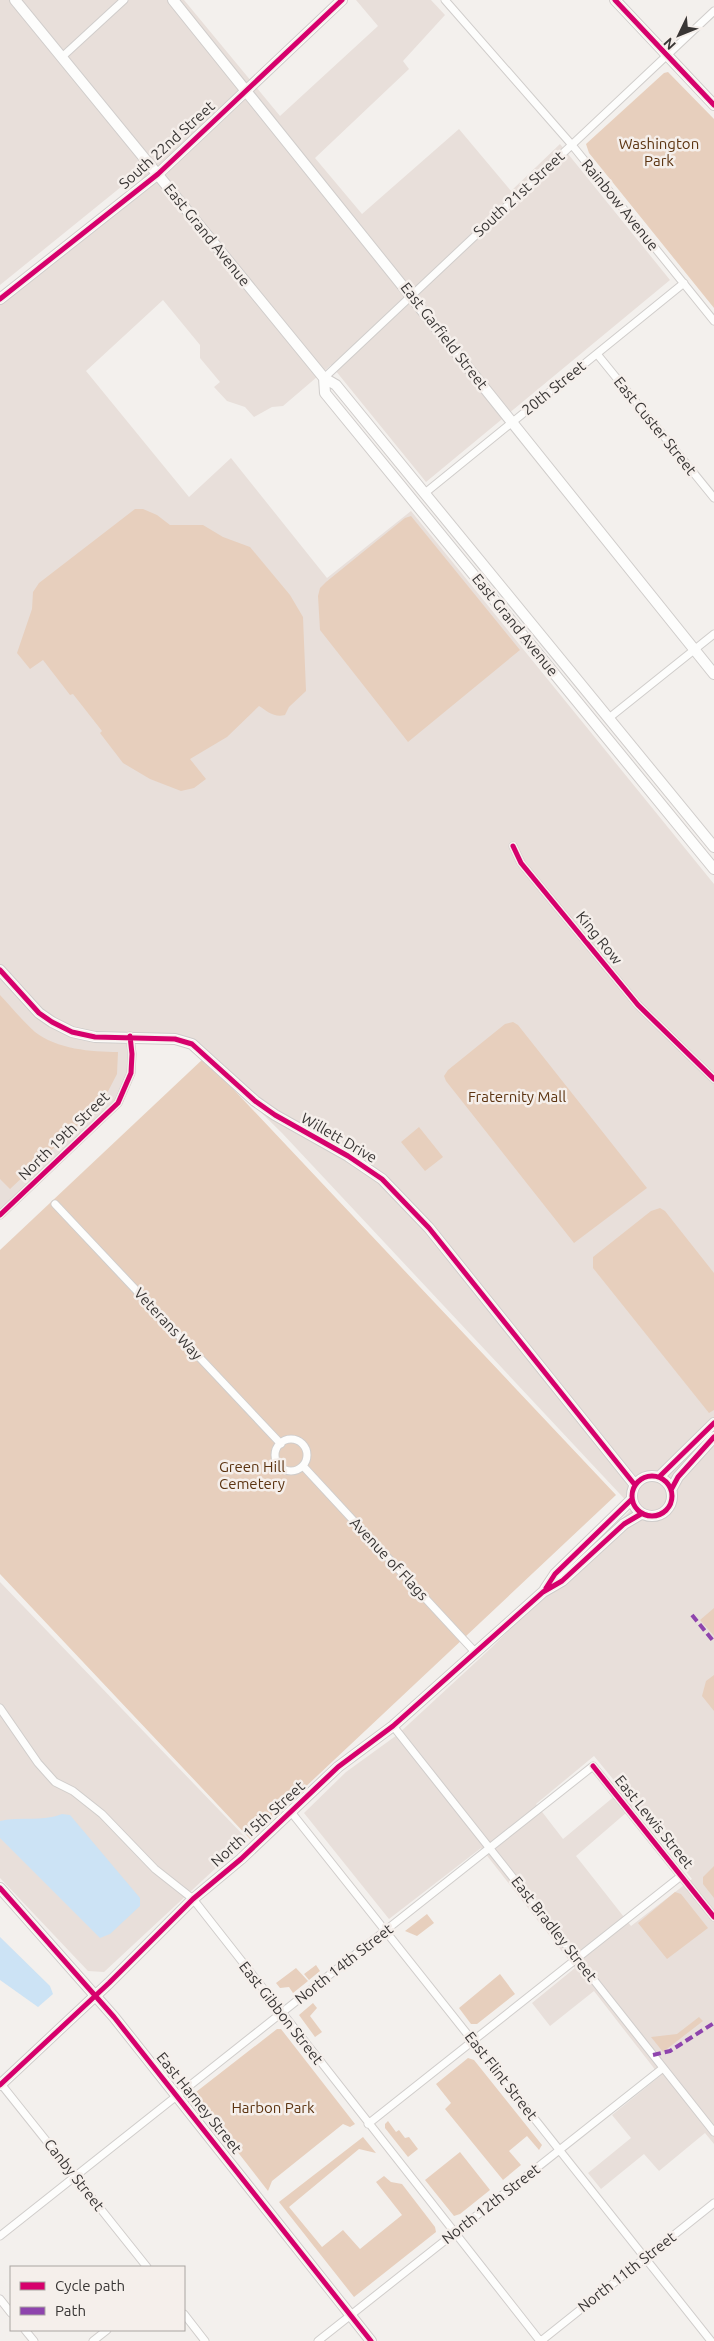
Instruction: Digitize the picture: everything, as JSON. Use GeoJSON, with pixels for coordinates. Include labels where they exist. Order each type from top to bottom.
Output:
{"type":"FeatureCollection","features":[{"type":"Feature","properties":{"kind":"main road","name":"East Grand Avenue"},"geometry":{"type":"LineString","coordinates":[[15,0],[324,378],[336,385],[714,846]]}},
{"type":"Feature","properties":{"kind":"main road","name":"South 22nd Street"},"geometry":{"type":"LineString","coordinates":[[0,299],[158,174],[342,0]]}},
{"type":"Feature","properties":{"kind":"main road"},"geometry":{"type":"LineString","coordinates":[[615,0],[714,105]]}},
{"type":"Feature","properties":{"kind":"main road","name":"East Garfield Street"},"geometry":{"type":"LineString","coordinates":[[175,1],[412,295],[511,423],[714,674]]}},
{"type":"Feature","properties":{"kind":"main road","name":"East Grand Avenue"},"geometry":{"type":"LineString","coordinates":[[324,378],[325,393],[714,869]]}},
{"type":"Feature","properties":{"kind":"main road","name":"Willett Drive"},"geometry":{"type":"LineString","coordinates":[[0,970],[25,1000],[52,1022],[83,1035],[175,1038],[192,1044],[268,1110],[348,1156],[382,1179],[429,1228],[635,1485]]}},
{"type":"Feature","properties":{"kind":"main road"},"geometry":{"type":"LineString","coordinates":[[659,1478],[714,1423]]}},
{"type":"Feature","properties":{"kind":"main road","name":"North 15th Street"},"geometry":{"type":"LineString","coordinates":[[1,2084],[96,1995],[193,1899],[240,1859],[338,1767],[393,1726],[543,1592],[562,1581],[624,1524],[641,1514],[655,1516],[663,1513],[671,1502],[671,1490],[684,1470],[714,1437]]}},
{"type":"Feature","properties":{"kind":"main road"},"geometry":{"type":"LineString","coordinates":[[641,1514],[634,1507],[632,1499],[635,1485],[644,1477],[659,1478],[667,1483],[671,1490]]}},
{"type":"Feature","properties":{"kind":"main road","name":"North 15th Street"},"geometry":{"type":"LineString","coordinates":[[543,1592],[555,1574],[632,1499]]}},
{"type":"Feature","properties":{"kind":"main road","name":"East Harney Street"},"geometry":{"type":"LineString","coordinates":[[0,1888],[96,1995],[371,2341]]}},
{"type":"Feature","properties":{"kind":"street"},"geometry":{"type":"LineString","coordinates":[[62,57],[124,0]]}},
{"type":"Feature","properties":{"kind":"street","name":"Rainbow Avenue"},"geometry":{"type":"LineString","coordinates":[[445,0],[572,144],[714,321]]}},
{"type":"Feature","properties":{"kind":"street","name":"South 21st Street"},"geometry":{"type":"LineString","coordinates":[[324,378],[714,11]]}},
{"type":"Feature","properties":{"kind":"street","name":"20th Street"},"geometry":{"type":"LineString","coordinates":[[425,493],[684,283]]}},
{"type":"Feature","properties":{"kind":"street","name":"East Custer Street"},"geometry":{"type":"LineString","coordinates":[[597,354],[714,498]]}},
{"type":"Feature","properties":{"kind":"street"},"geometry":{"type":"LineString","coordinates":[[610,718],[714,634]]}},
{"type":"Feature","properties":{"kind":"street","name":"King Row"},"geometry":{"type":"LineString","coordinates":[[513,846],[521,863],[638,1005],[714,1078]]}},
{"type":"Feature","properties":{"kind":"street","name":"North 19th Street"},"geometry":{"type":"LineString","coordinates":[[0,1215],[118,1104],[131,1073],[132,1054],[130,1036]]}},
{"type":"Feature","properties":{"kind":"street","name":"Veterans Way"},"geometry":{"type":"LineString","coordinates":[[55,1204],[281,1444]]}},
{"type":"Feature","properties":{"kind":"street"},"geometry":{"type":"LineString","coordinates":[[289,1440],[302,1444],[307,1453],[303,1466],[290,1471],[279,1465],[276,1452],[281,1444],[289,1440]]}},
{"type":"Feature","properties":{"kind":"street","name":"Avenue of Flags"},"geometry":{"type":"LineString","coordinates":[[303,1466],[475,1652]]}},
{"type":"Feature","properties":{"kind":"street","name":"East Gibbon Street"},"geometry":{"type":"LineString","coordinates":[[0,1708],[38,1763],[54,1782],[73,1791],[102,1814],[155,1869],[193,1899],[540,2341]]}},
{"type":"Feature","properties":{"kind":"street","name":"East Bradley Street"},"geometry":{"type":"LineString","coordinates":[[393,1726],[714,2132]]}},
{"type":"Feature","properties":{"kind":"street","name":"North 14th Street"},"geometry":{"type":"LineString","coordinates":[[0,2236],[593,1766]]}},
{"type":"Feature","properties":{"kind":"street","name":"East Lewis Street"},"geometry":{"type":"LineString","coordinates":[[593,1766],[714,1917]]}},
{"type":"Feature","properties":{"kind":"street","name":"East Flint Street"},"geometry":{"type":"LineString","coordinates":[[291,1812],[711,2341]]}},
{"type":"Feature","properties":{"kind":"street"},"geometry":{"type":"LineString","coordinates":[[368,2124],[681,1876]]}},
{"type":"Feature","properties":{"kind":"street","name":"North 12th Street"},"geometry":{"type":"LineString","coordinates":[[318,2341],[663,2068]]}},
{"type":"Feature","properties":{"kind":"street","name":"Canby Street"},"geometry":{"type":"LineString","coordinates":[[1,2084],[146,2266]]}},
{"type":"Feature","properties":{"kind":"street","name":"North 11th Street"},"geometry":{"type":"LineString","coordinates":[[540,2341],[714,2203]]}},
{"type":"Feature","properties":{"kind":"street"},"geometry":{"type":"LineString","coordinates":[[0,2299],[10,2312]]}},
{"type":"Feature","properties":{"kind":"street"},"geometry":{"type":"LineString","coordinates":[[185,2315],[205,2341]]}},
{"type":"Feature","properties":{"kind":"street"},"geometry":{"type":"LineString","coordinates":[[26,2331],[34,2341]]}},
{"type":"Feature","properties":{"kind":"street"},"geometry":{"type":"LineString","coordinates":[[93,2341],[106,2331]]}},
{"type":"Feature","properties":{"kind":"shaded area"},"geometry":{"type":"Polygon","coordinates":[[[0,0],[184,0],[280,116],[378,26],[356,0],[431,0],[445,15],[403,61],[409,69],[315,158],[362,214],[459,129],[511,191],[560,144],[670,280],[426,482],[331,365],[283,406],[272,407],[254,417],[245,407],[227,401],[214,387],[220,382],[200,358],[200,345],[163,300],[86,371],[189,497],[231,458],[327,578],[411,511],[714,884],[714,2144],[705,2133],[659,2171],[644,2154],[601,2189],[588,2173],[631,2138],[612,2115],[660,2076],[594,1991],[550,2026],[532,2003],[575,1968],[481,1848],[389,1919],[304,1813],[346,1772],[397,1735],[491,1648],[633,1508],[282,1133],[191,1044],[130,1036],[132,1063],[118,1103],[0,1210],[0,299],[146,183],[137,174],[0,285],[0,0]],[[594,1756],[536,1804],[563,1839],[622,1790],[594,1756]],[[634,1806],[576,1856],[631,1926],[692,1879],[634,1806]]]}},
{"type":"Feature","properties":{"kind":"shaded area"},"geometry":{"type":"Polygon","coordinates":[[[0,1582],[247,1839],[104,1972],[88,1971],[0,1878],[0,1582]]]}},
{"type":"Feature","properties":{"kind":"green space","name":"Washington Park"},"geometry":{"type":"Polygon","coordinates":[[[668,72],[714,119],[714,308],[589,153],[586,144],[664,73],[668,72]]]}},
{"type":"Feature","properties":{"kind":"green space"},"geometry":{"type":"Polygon","coordinates":[[[135,509],[143,509],[157,515],[170,525],[203,525],[223,537],[250,547],[290,595],[303,617],[306,691],[289,707],[285,715],[274,715],[259,706],[227,737],[190,759],[206,779],[194,788],[181,791],[150,779],[123,763],[100,733],[102,731],[73,694],[70,695],[43,660],[30,669],[17,653],[32,609],[33,592],[39,583],[135,509]]]}},
{"type":"Feature","properties":{"kind":"green space"},"geometry":{"type":"Polygon","coordinates":[[[411,516],[520,650],[408,742],[320,630],[318,596],[320,588],[326,582],[405,518],[411,516]]]}},
{"type":"Feature","properties":{"kind":"green space"},"geometry":{"type":"Polygon","coordinates":[[[0,995],[35,1032],[44,1038],[64,1046],[118,1052],[117,1074],[102,1103],[10,1189],[0,1179],[0,995]]]}},
{"type":"Feature","properties":{"kind":"green space","name":"Fraternity Mall"},"geometry":{"type":"Polygon","coordinates":[[[513,1022],[518,1025],[647,1188],[574,1243],[444,1076],[448,1070],[505,1024],[513,1022]]]}},
{"type":"Feature","properties":{"kind":"green space","name":"Green Hill Cemetery"},"geometry":{"type":"Polygon","coordinates":[[[204,1058],[616,1495],[250,1839],[0,1574],[0,1250],[204,1058]]]}},
{"type":"Feature","properties":{"kind":"green space"},"geometry":{"type":"Polygon","coordinates":[[[419,1127],[443,1157],[425,1171],[401,1142],[419,1127]]]}},
{"type":"Feature","properties":{"kind":"green space"},"geometry":{"type":"Polygon","coordinates":[[[660,1208],[665,1211],[714,1273],[714,1410],[709,1413],[593,1268],[593,1257],[651,1211],[660,1208]]]}},
{"type":"Feature","properties":{"kind":"green space"},"geometry":{"type":"Polygon","coordinates":[[[714,1608],[714,1636],[700,1620],[714,1608]]]}},
{"type":"Feature","properties":{"kind":"green space"},"geometry":{"type":"Polygon","coordinates":[[[714,1675],[714,1711],[702,1696],[706,1681],[714,1675]]]}},
{"type":"Feature","properties":{"kind":"green space"},"geometry":{"type":"Polygon","coordinates":[[[714,1866],[714,1898],[703,1884],[703,1877],[714,1866]]]}},
{"type":"Feature","properties":{"kind":"green space"},"geometry":{"type":"Polygon","coordinates":[[[675,1892],[681,1894],[708,1928],[667,1959],[638,1923],[675,1892]]]}},
{"type":"Feature","properties":{"kind":"green space"},"geometry":{"type":"Polygon","coordinates":[[[427,1914],[434,1923],[417,1936],[405,1931],[427,1914]]]}},
{"type":"Feature","properties":{"kind":"green space"},"geometry":{"type":"Polygon","coordinates":[[[316,1965],[320,1971],[309,1980],[304,1974],[316,1965]]]}},
{"type":"Feature","properties":{"kind":"green space"},"geometry":{"type":"Polygon","coordinates":[[[296,1968],[308,1981],[293,1993],[289,1987],[280,1988],[276,1983],[296,1968]]]}},
{"type":"Feature","properties":{"kind":"green space"},"geometry":{"type":"Polygon","coordinates":[[[500,1974],[515,1994],[477,2024],[471,2024],[459,2008],[500,1974]]]}},
{"type":"Feature","properties":{"kind":"green space"},"geometry":{"type":"Polygon","coordinates":[[[313,2003],[317,2008],[310,2016],[322,2032],[315,2037],[299,2015],[313,2003]]]}},
{"type":"Feature","properties":{"kind":"green space"},"geometry":{"type":"Polygon","coordinates":[[[699,2017],[703,2021],[663,2052],[651,2037],[677,2034],[699,2017]]]}},
{"type":"Feature","properties":{"kind":"green space","name":"Harbon Park"},"geometry":{"type":"Polygon","coordinates":[[[277,2029],[281,2029],[355,2124],[350,2127],[343,2124],[272,2181],[268,2191],[194,2096],[196,2092],[277,2029]]]}},
{"type":"Feature","properties":{"kind":"green space"},"geometry":{"type":"Polygon","coordinates":[[[468,2058],[474,2060],[542,2145],[539,2150],[527,2136],[509,2151],[521,2165],[503,2180],[445,2109],[451,2103],[436,2084],[468,2058]]]}},
{"type":"Feature","properties":{"kind":"green space"},"geometry":{"type":"Polygon","coordinates":[[[388,2121],[396,2132],[399,2130],[405,2138],[409,2137],[418,2149],[408,2157],[385,2128],[385,2124],[388,2121]]]}},
{"type":"Feature","properties":{"kind":"green space"},"geometry":{"type":"Polygon","coordinates":[[[363,2137],[376,2153],[359,2149],[289,2207],[322,2247],[343,2230],[360,2249],[402,2215],[376,2182],[384,2176],[391,2182],[402,2184],[435,2227],[436,2232],[354,2297],[279,2202],[363,2137]]]}},
{"type":"Feature","properties":{"kind":"green space"},"geometry":{"type":"Polygon","coordinates":[[[460,2152],[490,2190],[460,2214],[454,2216],[425,2180],[460,2152]]]}},
{"type":"Feature","properties":{"kind":"water"},"geometry":{"type":"Polygon","coordinates":[[[62,1814],[70,1815],[140,1898],[140,1906],[110,1934],[100,1938],[0,1838],[0,1821],[47,1818],[62,1814]]]}},
{"type":"Feature","properties":{"kind":"water"},"geometry":{"type":"Polygon","coordinates":[[[0,1937],[50,1986],[53,1994],[38,2007],[0,1980],[0,1937]]]}},
{"type":"Feature","properties":{"kind":"marked path"},"geometry":{"type":"LineString","coordinates":[[692,1615],[714,1642]]}},
{"type":"Feature","properties":{"kind":"marked path"},"geometry":{"type":"LineString","coordinates":[[653,2055],[670,2051],[714,2023]]}},
{"type":"Feature","properties":{"kind":"cycle path"},"geometry":{"type":"LineString","coordinates":[[0,299],[158,174],[342,0]]}},
{"type":"Feature","properties":{"kind":"cycle path"},"geometry":{"type":"LineString","coordinates":[[615,0],[714,105]]}},
{"type":"Feature","properties":{"kind":"cycle path"},"geometry":{"type":"LineString","coordinates":[[513,846],[521,863],[638,1005],[714,1079]]}},
{"type":"Feature","properties":{"kind":"cycle path"},"geometry":{"type":"LineString","coordinates":[[0,970],[39,1013],[72,1032],[95,1037],[175,1039],[192,1044],[255,1101],[275,1115],[348,1156],[382,1179],[429,1228],[635,1485]]}},
{"type":"Feature","properties":{"kind":"cycle path"},"geometry":{"type":"LineString","coordinates":[[0,1215],[118,1103],[131,1073],[132,1054],[130,1036]]}},
{"type":"Feature","properties":{"kind":"cycle path"},"geometry":{"type":"LineString","coordinates":[[659,1477],[714,1423]]}},
{"type":"Feature","properties":{"kind":"cycle path"},"geometry":{"type":"LineString","coordinates":[[671,1490],[678,1477],[714,1437]]}},
{"type":"Feature","properties":{"kind":"cycle path"},"geometry":{"type":"LineString","coordinates":[[656,1476],[663,1479],[669,1485],[672,1496],[671,1504],[663,1513],[656,1516],[648,1516],[641,1513],[633,1504],[632,1492],[635,1485],[644,1477],[656,1476]]}},
{"type":"Feature","properties":{"kind":"cycle path"},"geometry":{"type":"LineString","coordinates":[[546,1588],[555,1574],[632,1499]]}},
{"type":"Feature","properties":{"kind":"cycle path"},"geometry":{"type":"LineString","coordinates":[[0,2085],[109,1983],[193,1899],[241,1859],[338,1767],[393,1726],[543,1592],[562,1581],[624,1524],[641,1514]]}},
{"type":"Feature","properties":{"kind":"cycle path"},"geometry":{"type":"LineString","coordinates":[[593,1766],[714,1917]]}},
{"type":"Feature","properties":{"kind":"cycle path"},"geometry":{"type":"LineString","coordinates":[[0,1888],[114,2017],[371,2341]]}}]}
